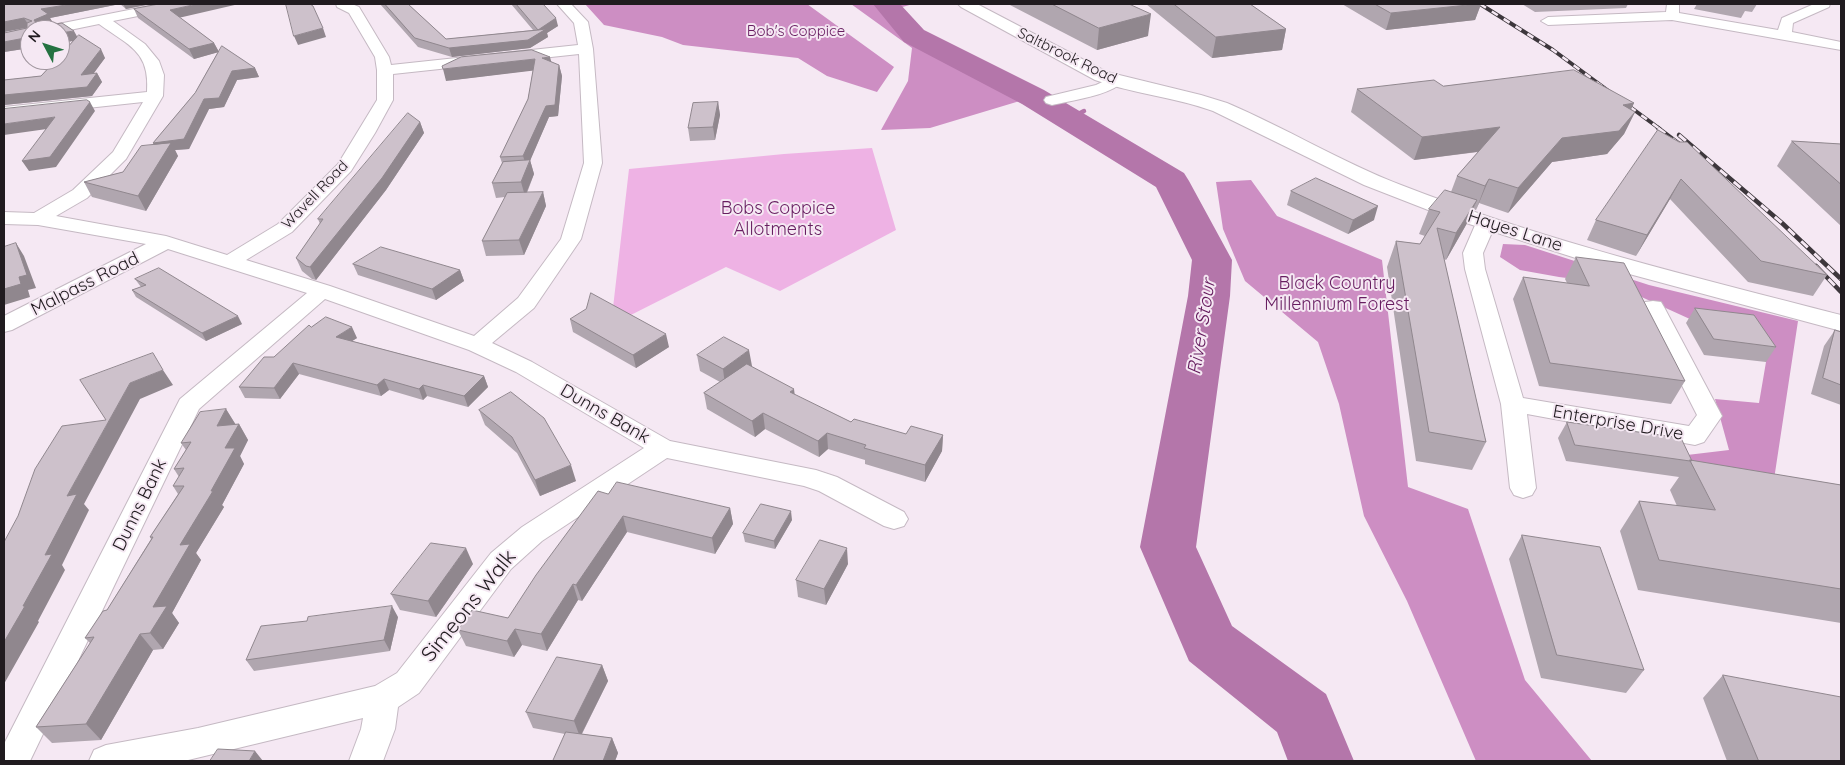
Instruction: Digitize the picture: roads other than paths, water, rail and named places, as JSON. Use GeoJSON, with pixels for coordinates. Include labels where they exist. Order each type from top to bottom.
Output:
{"type":"FeatureCollection","features":[{"type":"Feature","properties":{"kind":"street"},"geometry":{"type":"LineString","coordinates":[[70,26],[178,4]]}},
{"type":"Feature","properties":{"kind":"street","name":"Wavell Road"},"geometry":{"type":"LineString","coordinates":[[229,262],[284,228],[345,167],[367,133],[384,100],[386,70],[382,58],[354,10],[342,4]]}},
{"type":"Feature","properties":{"kind":"street"},"geometry":{"type":"LineString","coordinates":[[477,346],[526,303],[571,239],[585,195],[593,162],[586,49],[581,22],[564,4]]}},
{"type":"Feature","properties":{"kind":"street","name":"Saltbrook Road"},"geometry":{"type":"LineString","coordinates":[[966,4],[1101,76],[1173,94]]}},
{"type":"Feature","properties":{"kind":"street"},"geometry":{"type":"LineString","coordinates":[[1784,35],[1787,22],[1824,4]]}},
{"type":"Feature","properties":{"kind":"street"},"geometry":{"type":"LineString","coordinates":[[1548,21],[1673,10],[1841,46]]}},
{"type":"Feature","properties":{"kind":"street"},"geometry":{"type":"LineString","coordinates":[[38,219],[80,194],[120,155],[156,96],[156,75],[152,61],[140,47],[103,20]]}},
{"type":"Feature","properties":{"kind":"street"},"geometry":{"type":"LineString","coordinates":[[386,70],[586,49]]}},
{"type":"Feature","properties":{"kind":"street"},"geometry":{"type":"LineString","coordinates":[[1052,100],[1101,88],[1115,81]]}},
{"type":"Feature","properties":{"kind":"street","name":"Hayes Lane"},"geometry":{"type":"LineString","coordinates":[[1173,94],[1219,107],[1290,138],[1356,174],[1486,223],[1651,273],[1841,323]]}},
{"type":"Feature","properties":{"kind":"street"},"geometry":{"type":"LineString","coordinates":[[6,108],[156,96]]}},
{"type":"Feature","properties":{"kind":"street","name":"Dunns Bank"},"geometry":{"type":"LineString","coordinates":[[4,218],[38,219],[166,242],[322,292],[477,346],[524,367],[663,448],[807,477],[828,484],[894,519]]}},
{"type":"Feature","properties":{"kind":"street"},"geometry":{"type":"LineString","coordinates":[[1486,223],[1473,253],[1475,269],[1513,404],[1523,488]]}},
{"type":"Feature","properties":{"kind":"street","name":"Malpass Road"},"geometry":{"type":"LineString","coordinates":[[4,325],[166,242]]}},
{"type":"Feature","properties":{"kind":"street","name":"Dunns Bank"},"geometry":{"type":"LineString","coordinates":[[13,761],[189,405],[322,292]]}},
{"type":"Feature","properties":{"kind":"street","name":"Enterprise Drive"},"geometry":{"type":"LineString","coordinates":[[1513,404],[1695,436],[1710,416],[1653,307]]}},
{"type":"Feature","properties":{"kind":"street","name":"Simeons Walk"},"geometry":{"type":"LineString","coordinates":[[383,699],[408,683],[501,561],[532,534],[663,448]]}},
{"type":"Feature","properties":{"kind":"street"},"geometry":{"type":"LineString","coordinates":[[106,761],[192,752],[383,699],[378,730],[366,761]]}},
{"type":"Feature","properties":{"kind":"waterway","name":"River Stour"},"geometry":{"type":"LineString","coordinates":[[886,4],[914,36],[1033,97],[1171,181],[1212,260],[1209,296],[1168,547],[1210,643],[1303,714],[1321,761]]}},
{"type":"Feature","properties":{"kind":"waterway"},"geometry":{"type":"LineString","coordinates":[[1069,119],[1084,111]]}},
{"type":"Feature","properties":{"kind":"railway"},"geometry":{"type":"LineString","coordinates":[[1480,4],[1553,50],[1660,129]]}},
{"type":"Feature","properties":{"kind":"railway"},"geometry":{"type":"LineString","coordinates":[[1658,128],[1682,146]]}},
{"type":"Feature","properties":{"kind":"railway"},"geometry":{"type":"LineString","coordinates":[[1679,135],[1782,223],[1841,279]]}},
{"type":"Feature","properties":{"kind":"railway"},"geometry":{"type":"LineString","coordinates":[[1816,266],[1841,292]]}},
{"type":"Feature","properties":{"kind":"park label","name":"Bob's Coppice"},"geometry":{"type":"Point","coordinates":[796,31]}},
{"type":"Feature","properties":{"kind":"park label","name":"Bobs Coppice Allotments"},"geometry":{"type":"Point","coordinates":[778,219]}},
{"type":"Feature","properties":{"kind":"park label","name":"Black Country Millennium Forest"},"geometry":{"type":"Point","coordinates":[1337,294]}}]}
